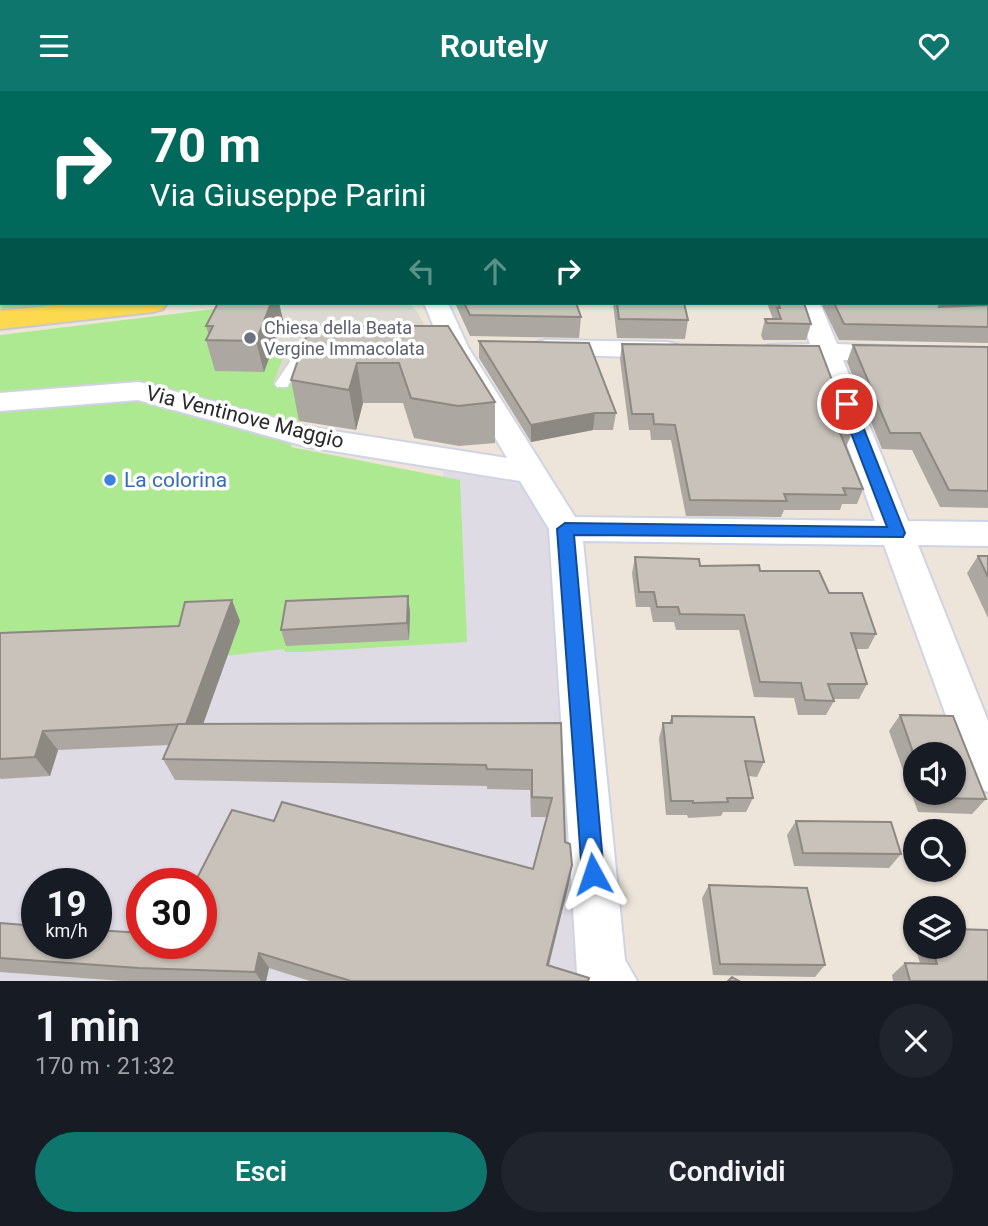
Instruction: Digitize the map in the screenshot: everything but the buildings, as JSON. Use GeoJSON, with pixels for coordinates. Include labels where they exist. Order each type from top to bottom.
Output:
{"type":"FeatureCollection","features":[{"type":"Feature","properties":{"kind":"main road"},"geometry":{"type":"LineString","coordinates":[[14,318],[85,305]]}},
{"type":"Feature","properties":{"kind":"main road"},"geometry":{"type":"LineString","coordinates":[[14,318],[134,305]]}},
{"type":"Feature","properties":{"kind":"street"},"geometry":{"type":"LineString","coordinates":[[437,305],[458,348],[565,529],[607,977]]}},
{"type":"Feature","properties":{"kind":"street"},"geometry":{"type":"LineString","coordinates":[[809,305],[988,773]]}},
{"type":"Feature","properties":{"kind":"street"},"geometry":{"type":"LineString","coordinates":[[524,348],[689,350]]}},
{"type":"Feature","properties":{"kind":"street"},"geometry":{"type":"LineString","coordinates":[[758,351],[921,353]]}},
{"type":"Feature","properties":{"kind":"street","name":"Via Ventinove Maggio"},"geometry":{"type":"LineString","coordinates":[[0,402],[139,391],[308,437],[529,471]]}},
{"type":"Feature","properties":{"kind":"street"},"geometry":{"type":"LineString","coordinates":[[565,529],[988,534]]}},
{"type":"Feature","properties":{"kind":"lane"},"geometry":{"type":"LineString","coordinates":[[282,384],[303,353],[323,339]]}},
{"type":"Feature","properties":{"kind":"shaded area"},"geometry":{"type":"Polygon","coordinates":[[[264,305],[410,305],[417,312],[437,351],[311,384],[273,384],[283,357],[266,356],[264,305]]]}},
{"type":"Feature","properties":{"kind":"shaded area"},"geometry":{"type":"Polygon","coordinates":[[[443,471],[532,485],[562,532],[601,981],[0,981],[0,623],[446,600],[443,471]]]}},
{"type":"Feature","properties":{"kind":"green space"},"geometry":{"type":"Polygon","coordinates":[[[0,305],[53,305],[0,311],[0,305]]]}},
{"type":"Feature","properties":{"kind":"green space"},"geometry":{"type":"Polygon","coordinates":[[[248,305],[410,305],[417,312],[437,351],[317,366],[291,447],[460,480],[467,642],[301,652],[285,652],[284,649],[0,682],[0,335],[248,305]]]}},
{"type":"Feature","properties":{"kind":"place","name":"Chiesa della Beata Vergine Immacolata"},"geometry":{"type":"Point","coordinates":[250,338]}},
{"type":"Feature","properties":{"kind":"place","name":"La colorina"},"geometry":{"type":"Point","coordinates":[110,480]}},
{"type":"Feature","properties":{"kind":"route"},"geometry":{"type":"LineString","coordinates":[[593,874],[565,529],[897,533],[847,404]]}}]}
